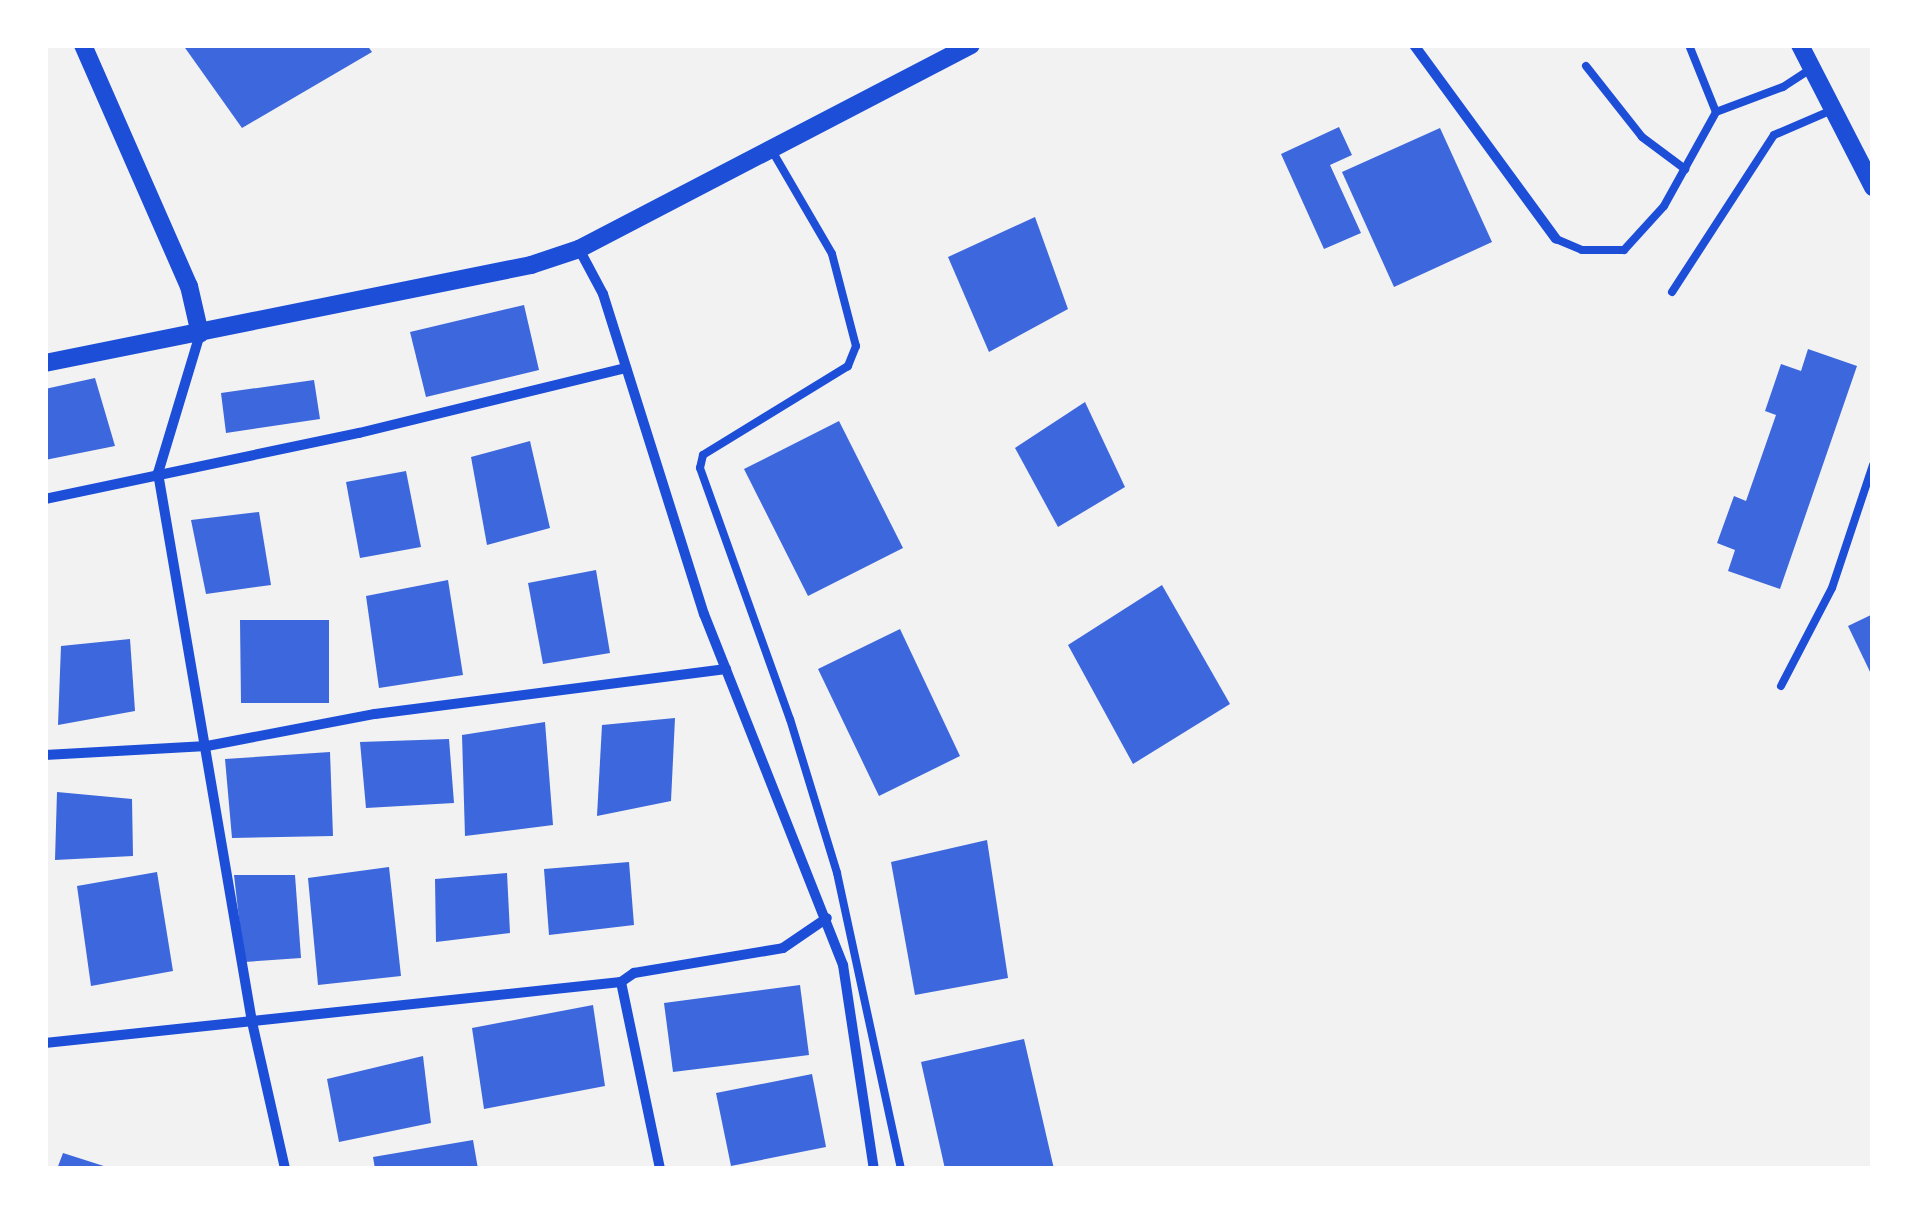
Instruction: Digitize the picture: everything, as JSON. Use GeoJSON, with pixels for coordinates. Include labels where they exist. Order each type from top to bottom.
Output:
{"type":"FeatureCollection","features":[{"type":"Feature","properties":{"kind":"street"},"geometry":{"type":"LineString","coordinates":[[83,45],[181,268],[200,334],[158,473],[252,1022],[285,1169]]}},
{"type":"Feature","properties":{"kind":"street"},"geometry":{"type":"LineString","coordinates":[[45,363],[531,265],[579,248],[972,45]]}},
{"type":"Feature","properties":{"kind":"street"},"geometry":{"type":"LineString","coordinates":[[1414,45],[1556,239]]}},
{"type":"Feature","properties":{"kind":"street"},"geometry":{"type":"LineString","coordinates":[[1800,45],[1873,188]]}},
{"type":"Feature","properties":{"kind":"street"},"geometry":{"type":"LineString","coordinates":[[579,248],[602,294],[726,669],[843,965],[874,1169]]}},
{"type":"Feature","properties":{"kind":"street"},"geometry":{"type":"LineString","coordinates":[[45,499],[359,433],[626,368]]}},
{"type":"Feature","properties":{"kind":"street"},"geometry":{"type":"LineString","coordinates":[[45,756],[207,746],[375,714],[726,669]]}},
{"type":"Feature","properties":{"kind":"street"},"geometry":{"type":"LineString","coordinates":[[45,1043],[252,1022],[406,1000],[620,982],[634,974],[783,948],[827,918]]}},
{"type":"Feature","properties":{"kind":"street"},"geometry":{"type":"LineString","coordinates":[[620,982],[660,1169]]}},
{"type":"Feature","properties":{"kind":"lane"},"geometry":{"type":"LineString","coordinates":[[1689,45],[1716,112]]}},
{"type":"Feature","properties":{"kind":"lane"},"geometry":{"type":"LineString","coordinates":[[1586,66],[1642,136],[1685,168]]}},
{"type":"Feature","properties":{"kind":"lane"},"geometry":{"type":"LineString","coordinates":[[1556,239],[1582,250],[1624,250],[1664,206],[1716,112],[1782,87],[1812,68]]}},
{"type":"Feature","properties":{"kind":"lane"},"geometry":{"type":"LineString","coordinates":[[1672,292],[1774,135],[1832,110]]}},
{"type":"Feature","properties":{"kind":"lane"},"geometry":{"type":"LineString","coordinates":[[772,148],[832,254],[856,346],[848,366],[703,456],[700,468],[790,719],[836,874],[902,1169]]}},
{"type":"Feature","properties":{"kind":"lane"},"geometry":{"type":"LineString","coordinates":[[1781,686],[1832,588],[1873,465]]}},
{"type":"Feature","properties":{"kind":"building"},"geometry":{"type":"Polygon","coordinates":[[[183,45],[367,45],[372,52],[242,128],[183,45]]]}},
{"type":"Feature","properties":{"kind":"building"},"geometry":{"type":"Polygon","coordinates":[[[1339,127],[1352,155],[1330,165],[1361,233],[1324,249],[1281,154],[1339,127]]]}},
{"type":"Feature","properties":{"kind":"building"},"geometry":{"type":"Polygon","coordinates":[[[1440,128],[1492,242],[1394,287],[1342,172],[1440,128]]]}},
{"type":"Feature","properties":{"kind":"building"},"geometry":{"type":"Polygon","coordinates":[[[1035,217],[1068,309],[989,352],[948,257],[1035,217]]]}},
{"type":"Feature","properties":{"kind":"building"},"geometry":{"type":"Polygon","coordinates":[[[524,305],[539,370],[426,397],[410,332],[524,305]]]}},
{"type":"Feature","properties":{"kind":"building"},"geometry":{"type":"Polygon","coordinates":[[[1808,349],[1857,366],[1780,589],[1728,571],[1735,550],[1717,543],[1734,496],[1746,501],[1776,415],[1765,411],[1781,364],[1801,371],[1808,349]]]}},
{"type":"Feature","properties":{"kind":"building"},"geometry":{"type":"Polygon","coordinates":[[[95,378],[115,446],[45,460],[45,389],[95,378]]]}},
{"type":"Feature","properties":{"kind":"building"},"geometry":{"type":"Polygon","coordinates":[[[314,380],[320,419],[226,433],[221,393],[314,380]]]}},
{"type":"Feature","properties":{"kind":"building"},"geometry":{"type":"Polygon","coordinates":[[[1085,402],[1125,487],[1058,527],[1015,448],[1085,402]]]}},
{"type":"Feature","properties":{"kind":"building"},"geometry":{"type":"Polygon","coordinates":[[[839,421],[903,548],[808,596],[744,469],[839,421]]]}},
{"type":"Feature","properties":{"kind":"building"},"geometry":{"type":"Polygon","coordinates":[[[530,441],[550,528],[487,545],[471,457],[530,441]]]}},
{"type":"Feature","properties":{"kind":"building"},"geometry":{"type":"Polygon","coordinates":[[[406,471],[421,547],[360,558],[346,482],[406,471]]]}},
{"type":"Feature","properties":{"kind":"building"},"geometry":{"type":"Polygon","coordinates":[[[259,512],[271,585],[206,594],[191,520],[259,512]]]}},
{"type":"Feature","properties":{"kind":"building"},"geometry":{"type":"Polygon","coordinates":[[[596,570],[610,653],[543,664],[528,583],[596,570]]]}},
{"type":"Feature","properties":{"kind":"building"},"geometry":{"type":"Polygon","coordinates":[[[448,580],[463,675],[379,688],[366,596],[448,580]]]}},
{"type":"Feature","properties":{"kind":"building"},"geometry":{"type":"Polygon","coordinates":[[[1162,585],[1230,704],[1133,764],[1068,645],[1162,585]]]}},
{"type":"Feature","properties":{"kind":"building"},"geometry":{"type":"Polygon","coordinates":[[[1873,614],[1873,678],[1848,626],[1873,614]]]}},
{"type":"Feature","properties":{"kind":"building"},"geometry":{"type":"Polygon","coordinates":[[[240,620],[329,620],[329,703],[241,703],[240,620]]]}},
{"type":"Feature","properties":{"kind":"building"},"geometry":{"type":"Polygon","coordinates":[[[900,629],[960,756],[879,796],[818,669],[900,629]]]}},
{"type":"Feature","properties":{"kind":"building"},"geometry":{"type":"Polygon","coordinates":[[[130,639],[135,711],[58,725],[61,646],[130,639]]]}},
{"type":"Feature","properties":{"kind":"building"},"geometry":{"type":"Polygon","coordinates":[[[675,718],[671,801],[597,816],[602,725],[675,718]]]}},
{"type":"Feature","properties":{"kind":"building"},"geometry":{"type":"Polygon","coordinates":[[[545,722],[553,825],[465,836],[462,735],[545,722]]]}},
{"type":"Feature","properties":{"kind":"building"},"geometry":{"type":"Polygon","coordinates":[[[449,739],[454,803],[366,808],[360,742],[449,739]]]}},
{"type":"Feature","properties":{"kind":"building"},"geometry":{"type":"Polygon","coordinates":[[[330,752],[333,836],[232,838],[225,759],[330,752]]]}},
{"type":"Feature","properties":{"kind":"building"},"geometry":{"type":"Polygon","coordinates":[[[57,792],[132,799],[133,856],[55,860],[57,792]]]}},
{"type":"Feature","properties":{"kind":"building"},"geometry":{"type":"Polygon","coordinates":[[[987,840],[1008,978],[915,995],[891,862],[987,840]]]}},
{"type":"Feature","properties":{"kind":"building"},"geometry":{"type":"Polygon","coordinates":[[[629,862],[634,925],[549,935],[544,869],[629,862]]]}},
{"type":"Feature","properties":{"kind":"building"},"geometry":{"type":"Polygon","coordinates":[[[389,867],[401,976],[318,985],[308,878],[389,867]]]}},
{"type":"Feature","properties":{"kind":"building"},"geometry":{"type":"Polygon","coordinates":[[[157,872],[173,971],[91,986],[77,886],[157,872]]]}},
{"type":"Feature","properties":{"kind":"building"},"geometry":{"type":"Polygon","coordinates":[[[507,873],[510,933],[436,942],[435,879],[507,873]]]}},
{"type":"Feature","properties":{"kind":"building"},"geometry":{"type":"Polygon","coordinates":[[[234,875],[295,875],[301,958],[244,962],[234,875]]]}},
{"type":"Feature","properties":{"kind":"building"},"geometry":{"type":"Polygon","coordinates":[[[800,985],[809,1055],[673,1072],[664,1003],[800,985]]]}},
{"type":"Feature","properties":{"kind":"building"},"geometry":{"type":"Polygon","coordinates":[[[593,1005],[605,1086],[484,1109],[472,1028],[593,1005]]]}},
{"type":"Feature","properties":{"kind":"building"},"geometry":{"type":"Polygon","coordinates":[[[1024,1039],[1054,1169],[945,1169],[921,1062],[1024,1039]]]}},
{"type":"Feature","properties":{"kind":"building"},"geometry":{"type":"Polygon","coordinates":[[[423,1056],[431,1123],[339,1142],[327,1079],[423,1056]]]}},
{"type":"Feature","properties":{"kind":"building"},"geometry":{"type":"Polygon","coordinates":[[[812,1074],[826,1147],[731,1166],[716,1093],[812,1074]]]}},
{"type":"Feature","properties":{"kind":"building"},"geometry":{"type":"Polygon","coordinates":[[[473,1140],[478,1169],[375,1169],[373,1157],[473,1140]]]}},
{"type":"Feature","properties":{"kind":"building"},"geometry":{"type":"Polygon","coordinates":[[[63,1153],[110,1168],[110,1169],[57,1169],[63,1153]]]}}]}
